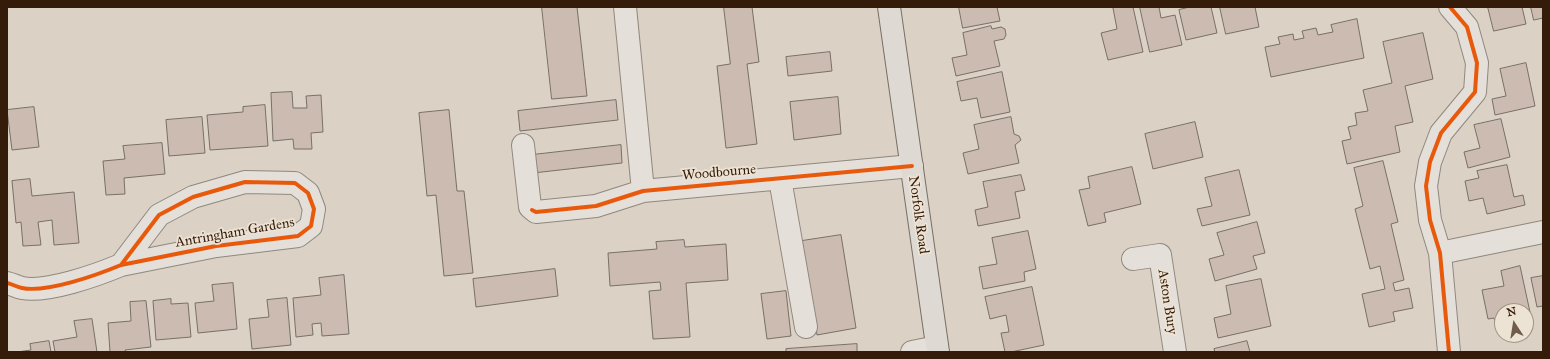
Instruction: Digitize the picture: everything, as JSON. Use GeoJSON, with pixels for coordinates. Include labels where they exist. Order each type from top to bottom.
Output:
{"type":"FeatureCollection","features":[{"type":"Feature","properties":{"kind":"main road","name":"Norfolk Road"},"geometry":{"type":"LineString","coordinates":[[889,7],[937,349]]}},
{"type":"Feature","properties":{"kind":"street"},"geometry":{"type":"LineString","coordinates":[[625,7],[643,191]]}},
{"type":"Feature","properties":{"kind":"street"},"geometry":{"type":"LineString","coordinates":[[1449,352],[1440,253],[1430,220],[1426,186],[1430,162],[1441,133],[1475,92],[1477,63],[1467,27],[1450,7]]}},
{"type":"Feature","properties":{"kind":"street","name":"Woodbourne"},"geometry":{"type":"LineString","coordinates":[[522,144],[530,207],[536,212],[596,206],[643,191],[912,166]]}},
{"type":"Feature","properties":{"kind":"street"},"geometry":{"type":"LineString","coordinates":[[780,179],[806,327]]}},
{"type":"Feature","properties":{"kind":"street","name":"Antringham Gardens"},"geometry":{"type":"LineString","coordinates":[[7,283],[22,288],[53,287],[106,272],[121,265],[216,246],[298,236],[311,226],[314,209],[308,193],[295,182],[245,182],[193,197],[159,215],[121,265]]}},
{"type":"Feature","properties":{"kind":"street"},"geometry":{"type":"LineString","coordinates":[[1440,253],[1543,232]]}},
{"type":"Feature","properties":{"kind":"street","name":"Aston Bury"},"geometry":{"type":"LineString","coordinates":[[1133,259],[1160,255],[1175,352]]}},
{"type":"Feature","properties":{"kind":"street"},"geometry":{"type":"LineString","coordinates":[[912,352],[937,349]]}},
{"type":"Feature","properties":{"kind":"building"},"geometry":{"type":"Polygon","coordinates":[[[542,7],[577,7],[587,96],[552,99],[542,7]]]}},
{"type":"Feature","properties":{"kind":"building"},"geometry":{"type":"Polygon","coordinates":[[[724,7],[752,7],[759,62],[747,64],[757,144],[726,148],[717,66],[730,64],[724,7]]]}},
{"type":"Feature","properties":{"kind":"building"},"geometry":{"type":"Polygon","coordinates":[[[959,7],[997,7],[1000,21],[963,28],[959,7]]]}},
{"type":"Feature","properties":{"kind":"building"},"geometry":{"type":"Polygon","coordinates":[[[1133,7],[1143,52],[1108,60],[1101,33],[1117,29],[1113,8],[1133,7]]]}},
{"type":"Feature","properties":{"kind":"building"},"geometry":{"type":"Polygon","coordinates":[[[1140,7],[1159,7],[1161,18],[1175,15],[1182,45],[1150,52],[1140,7]]]}},
{"type":"Feature","properties":{"kind":"building"},"geometry":{"type":"Polygon","coordinates":[[[1190,7],[1211,7],[1217,33],[1186,40],[1179,10],[1190,7]]]}},
{"type":"Feature","properties":{"kind":"building"},"geometry":{"type":"Polygon","coordinates":[[[1220,7],[1255,7],[1259,27],[1226,34],[1220,7]]]}},
{"type":"Feature","properties":{"kind":"building"},"geometry":{"type":"Polygon","coordinates":[[[1488,7],[1522,7],[1526,24],[1494,31],[1488,7]]]}},
{"type":"Feature","properties":{"kind":"building"},"geometry":{"type":"Polygon","coordinates":[[[1531,7],[1543,7],[1543,18],[1534,20],[1531,7]]]}},
{"type":"Feature","properties":{"kind":"building"},"geometry":{"type":"Polygon","coordinates":[[[1357,19],[1364,58],[1271,77],[1265,47],[1280,44],[1278,37],[1293,34],[1294,40],[1304,38],[1302,31],[1316,28],[1318,35],[1333,32],[1331,25],[1357,19]]]}},
{"type":"Feature","properties":{"kind":"building"},"geometry":{"type":"Polygon","coordinates":[[[991,26],[992,29],[1001,27],[1005,29],[1006,35],[1004,39],[994,41],[1000,66],[956,76],[952,58],[967,55],[963,33],[991,26]]]}},
{"type":"Feature","properties":{"kind":"building"},"geometry":{"type":"Polygon","coordinates":[[[1423,33],[1433,79],[1405,86],[1413,122],[1395,126],[1400,152],[1347,164],[1342,141],[1351,139],[1348,127],[1357,125],[1355,113],[1368,111],[1363,90],[1392,83],[1383,42],[1423,33]]]}},
{"type":"Feature","properties":{"kind":"building"},"geometry":{"type":"Polygon","coordinates":[[[830,52],[832,71],[788,76],[786,57],[830,52]]]}},
{"type":"Feature","properties":{"kind":"building"},"geometry":{"type":"Polygon","coordinates":[[[1526,63],[1535,106],[1495,115],[1492,99],[1506,96],[1500,69],[1526,63]]]}},
{"type":"Feature","properties":{"kind":"building"},"geometry":{"type":"Polygon","coordinates":[[[1002,72],[1010,112],[981,118],[977,98],[961,101],[957,82],[1002,72]]]}},
{"type":"Feature","properties":{"kind":"building"},"geometry":{"type":"Polygon","coordinates":[[[292,92],[293,108],[307,108],[306,96],[321,95],[323,132],[311,133],[312,149],[294,149],[293,139],[273,141],[271,93],[292,92]]]}},
{"type":"Feature","properties":{"kind":"building"},"geometry":{"type":"Polygon","coordinates":[[[838,97],[841,134],[794,140],[790,102],[838,97]]]}},
{"type":"Feature","properties":{"kind":"building"},"geometry":{"type":"Polygon","coordinates":[[[616,100],[618,120],[520,131],[518,111],[616,100]]]}},
{"type":"Feature","properties":{"kind":"building"},"geometry":{"type":"Polygon","coordinates":[[[265,105],[268,146],[210,150],[207,115],[243,112],[243,107],[265,105]]]}},
{"type":"Feature","properties":{"kind":"building"},"geometry":{"type":"Polygon","coordinates":[[[34,107],[39,147],[12,150],[7,110],[34,107]]]}},
{"type":"Feature","properties":{"kind":"building"},"geometry":{"type":"Polygon","coordinates":[[[449,110],[457,191],[464,191],[473,273],[444,276],[436,195],[427,196],[419,113],[449,110]]]}},
{"type":"Feature","properties":{"kind":"building"},"geometry":{"type":"Polygon","coordinates":[[[202,117],[205,153],[169,156],[166,120],[202,117]]]}},
{"type":"Feature","properties":{"kind":"building"},"geometry":{"type":"Polygon","coordinates":[[[1011,117],[1014,134],[1019,136],[1021,140],[1015,145],[1019,163],[968,174],[963,153],[979,149],[974,125],[1011,117]]]}},
{"type":"Feature","properties":{"kind":"building"},"geometry":{"type":"Polygon","coordinates":[[[1501,119],[1510,157],[1468,168],[1464,152],[1480,148],[1474,125],[1501,119]]]}},
{"type":"Feature","properties":{"kind":"building"},"geometry":{"type":"Polygon","coordinates":[[[1195,122],[1203,157],[1153,169],[1145,134],[1195,122]]]}},
{"type":"Feature","properties":{"kind":"building"},"geometry":{"type":"Polygon","coordinates":[[[162,143],[165,174],[124,178],[125,194],[106,195],[103,161],[125,159],[123,146],[162,143]]]}},
{"type":"Feature","properties":{"kind":"building"},"geometry":{"type":"Polygon","coordinates":[[[621,145],[622,163],[533,173],[532,155],[621,145]]]}},
{"type":"Feature","properties":{"kind":"building"},"geometry":{"type":"Polygon","coordinates":[[[1383,161],[1398,222],[1391,224],[1404,280],[1393,283],[1395,291],[1409,288],[1413,308],[1393,312],[1395,321],[1369,327],[1362,294],[1385,289],[1380,266],[1370,269],[1355,209],[1363,206],[1354,168],[1383,161]]]}},
{"type":"Feature","properties":{"kind":"building"},"geometry":{"type":"Polygon","coordinates":[[[1507,165],[1514,197],[1523,195],[1525,205],[1487,214],[1483,198],[1469,201],[1465,181],[1479,178],[1477,171],[1507,165]]]}},
{"type":"Feature","properties":{"kind":"building"},"geometry":{"type":"Polygon","coordinates":[[[1132,167],[1141,204],[1104,213],[1106,222],[1088,226],[1079,190],[1090,188],[1088,177],[1132,167]]]}},
{"type":"Feature","properties":{"kind":"building"},"geometry":{"type":"Polygon","coordinates":[[[1239,170],[1250,215],[1202,226],[1197,209],[1212,206],[1205,178],[1239,170]]]}},
{"type":"Feature","properties":{"kind":"building"},"geometry":{"type":"Polygon","coordinates":[[[1021,175],[1025,190],[1015,192],[1020,218],[978,226],[975,210],[988,207],[983,182],[1021,175]]]}},
{"type":"Feature","properties":{"kind":"building"},"geometry":{"type":"Polygon","coordinates":[[[30,179],[32,196],[74,192],[79,243],[54,245],[52,220],[38,222],[41,245],[23,246],[21,222],[16,223],[12,181],[30,179]]]}},
{"type":"Feature","properties":{"kind":"building"},"geometry":{"type":"Polygon","coordinates":[[[1257,222],[1265,253],[1253,256],[1257,269],[1215,281],[1209,259],[1224,255],[1217,233],[1257,222]]]}},
{"type":"Feature","properties":{"kind":"building"},"geometry":{"type":"Polygon","coordinates":[[[1028,231],[1036,269],[1024,272],[1025,281],[983,289],[979,267],[997,264],[992,238],[1028,231]]]}},
{"type":"Feature","properties":{"kind":"building"},"geometry":{"type":"Polygon","coordinates":[[[841,235],[856,328],[817,335],[802,241],[841,235]]]}},
{"type":"Feature","properties":{"kind":"building"},"geometry":{"type":"Polygon","coordinates":[[[684,240],[685,247],[726,244],[728,280],[686,283],[690,337],[653,339],[649,291],[661,290],[660,282],[610,286],[608,253],[657,249],[656,242],[684,240]]]}},
{"type":"Feature","properties":{"kind":"building"},"geometry":{"type":"Polygon","coordinates":[[[1520,266],[1528,303],[1494,303],[1494,318],[1488,319],[1482,290],[1504,286],[1501,271],[1520,266]]]}},
{"type":"Feature","properties":{"kind":"building"},"geometry":{"type":"Polygon","coordinates":[[[555,269],[558,296],[476,307],[473,279],[555,269]]]}},
{"type":"Feature","properties":{"kind":"building"},"geometry":{"type":"Polygon","coordinates":[[[344,275],[349,334],[322,336],[321,323],[312,324],[313,335],[296,337],[293,298],[321,295],[319,278],[344,275]]]}},
{"type":"Feature","properties":{"kind":"building"},"geometry":{"type":"Polygon","coordinates":[[[1543,276],[1543,306],[1537,307],[1531,278],[1543,276]]]}},
{"type":"Feature","properties":{"kind":"building"},"geometry":{"type":"Polygon","coordinates":[[[1261,279],[1271,326],[1218,338],[1214,318],[1231,314],[1226,286],[1261,279]]]}},
{"type":"Feature","properties":{"kind":"building"},"geometry":{"type":"Polygon","coordinates":[[[233,283],[237,329],[198,333],[195,303],[214,301],[212,285],[233,283]]]}},
{"type":"Feature","properties":{"kind":"building"},"geometry":{"type":"Polygon","coordinates":[[[1032,287],[1044,345],[1005,352],[1001,333],[1009,332],[1006,315],[990,319],[985,297],[1032,287]]]}},
{"type":"Feature","properties":{"kind":"building"},"geometry":{"type":"Polygon","coordinates":[[[786,291],[791,336],[767,339],[761,294],[786,291]]]}},
{"type":"Feature","properties":{"kind":"building"},"geometry":{"type":"Polygon","coordinates":[[[287,298],[291,345],[252,349],[249,319],[269,317],[267,300],[287,298]]]}},
{"type":"Feature","properties":{"kind":"building"},"geometry":{"type":"Polygon","coordinates":[[[171,299],[171,304],[188,303],[191,337],[156,340],[153,301],[171,299]]]}},
{"type":"Feature","properties":{"kind":"building"},"geometry":{"type":"Polygon","coordinates":[[[146,301],[151,347],[125,350],[126,352],[110,352],[108,323],[131,321],[130,302],[146,301]]]}},
{"type":"Feature","properties":{"kind":"building"},"geometry":{"type":"Polygon","coordinates":[[[92,319],[97,352],[55,352],[53,341],[77,337],[74,321],[92,319]]]}},
{"type":"Feature","properties":{"kind":"building"},"geometry":{"type":"Polygon","coordinates":[[[49,341],[51,352],[17,352],[31,350],[30,344],[49,341]]]}},
{"type":"Feature","properties":{"kind":"building"},"geometry":{"type":"Polygon","coordinates":[[[1247,341],[1250,352],[1215,352],[1214,349],[1247,341]]]}},
{"type":"Feature","properties":{"kind":"building"},"geometry":{"type":"Polygon","coordinates":[[[857,344],[857,352],[786,352],[786,349],[857,344]]]}},
{"type":"Feature","properties":{"kind":"cycle path"},"geometry":{"type":"LineString","coordinates":[[1449,352],[1440,253],[1430,220],[1426,186],[1430,162],[1441,133],[1475,92],[1477,63],[1467,27],[1450,7]]}},
{"type":"Feature","properties":{"kind":"cycle path"},"geometry":{"type":"LineString","coordinates":[[532,210],[536,212],[596,206],[643,191],[912,166]]}},
{"type":"Feature","properties":{"kind":"cycle path"},"geometry":{"type":"LineString","coordinates":[[7,283],[22,288],[32,289],[58,286],[99,274],[121,265],[216,246],[298,236],[311,226],[314,209],[308,193],[295,183],[245,182],[193,197],[159,215],[121,265]]}}]}
